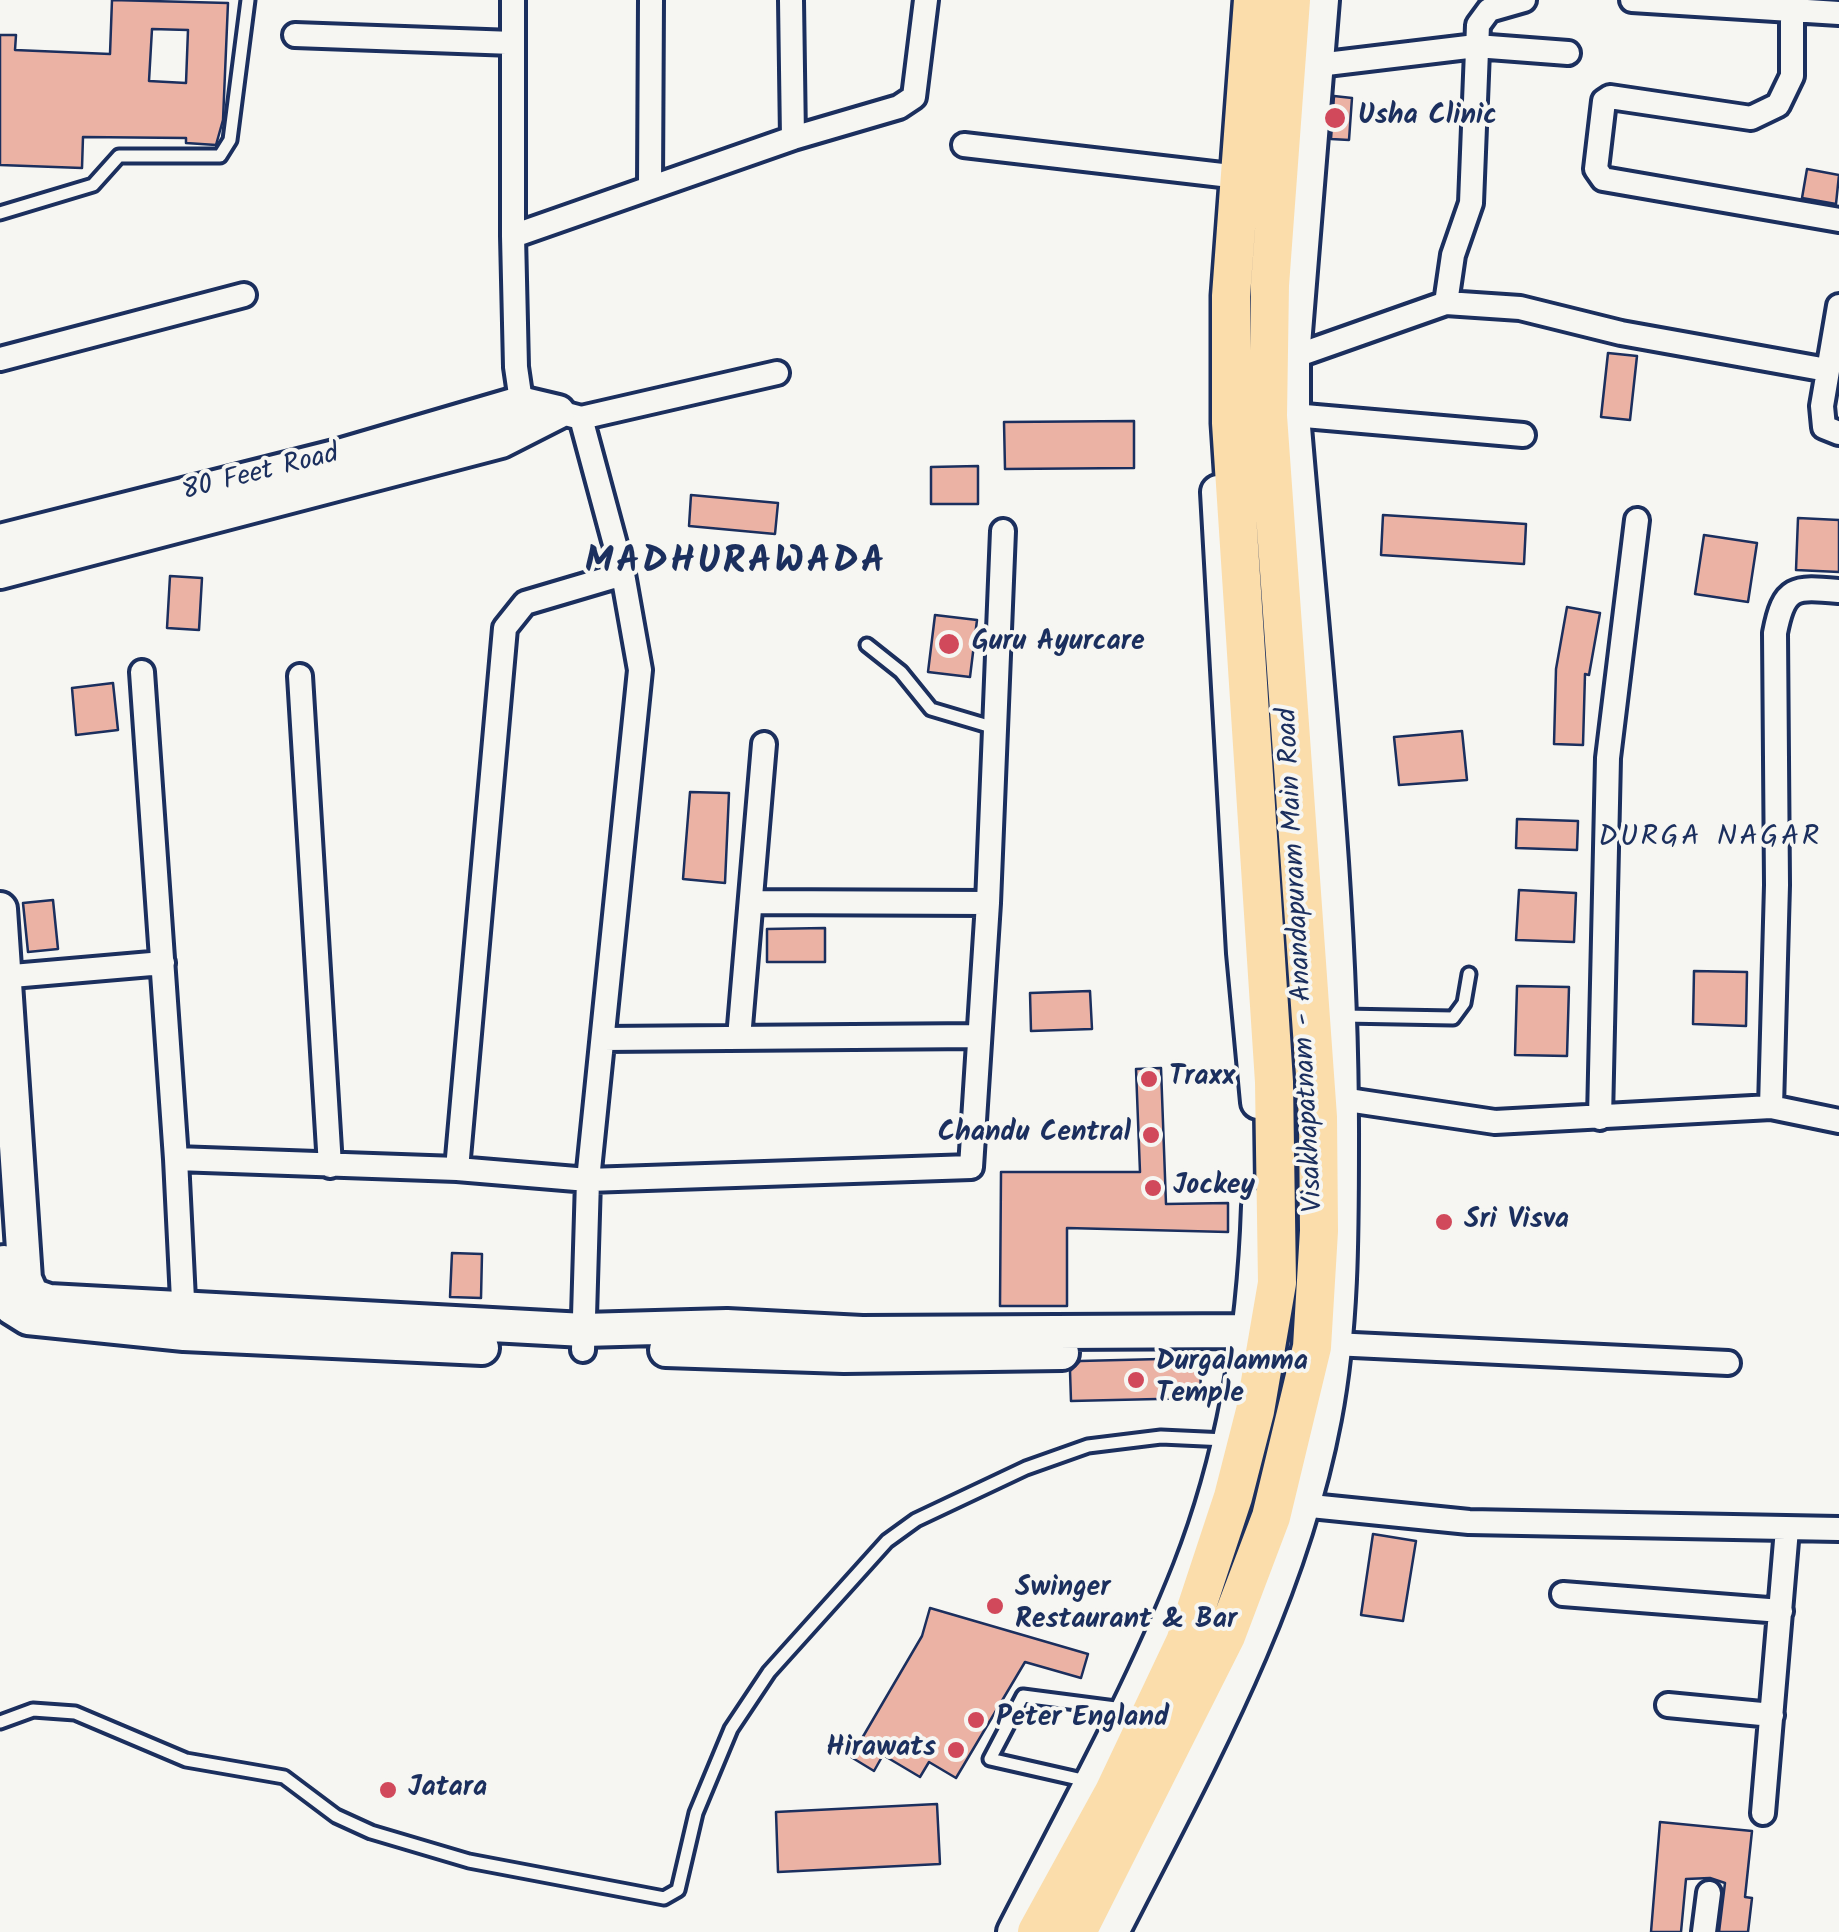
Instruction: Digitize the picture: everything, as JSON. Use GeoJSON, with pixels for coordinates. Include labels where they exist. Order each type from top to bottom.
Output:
{"type":"FeatureCollection","features":[{"type":"Feature","properties":{"kind":"main road","name":"Visakhapatnam - Anandapuram Main Road"},"geometry":{"type":"LineString","coordinates":[[1038,1932],[1114,1792],[1185,1642],[1233,1497],[1258,1343],[1277,1283],[1274,1082],[1232,423],[1231,296],[1253,0]]}},
{"type":"Feature","properties":{"kind":"main road","name":"Visakhapatnam - Anandapuram Main Road"},"geometry":{"type":"LineString","coordinates":[[1077,1932],[1226,1636],[1271,1517],[1312,1347],[1319,1231],[1318,1117],[1268,416],[1270,285],[1291,0]]}},
{"type":"Feature","properties":{"kind":"street"},"geometry":{"type":"LineString","coordinates":[[0,572],[501,442],[523,416],[513,236],[513,0]]}},
{"type":"Feature","properties":{"kind":"street"},"geometry":{"type":"LineString","coordinates":[[650,186],[651,0]]}},
{"type":"Feature","properties":{"kind":"street"},"geometry":{"type":"LineString","coordinates":[[790,0],[794,138]]}},
{"type":"Feature","properties":{"kind":"street"},"geometry":{"type":"LineString","coordinates":[[513,236],[650,186],[908,103],[918,88],[926,0]]}},
{"type":"Feature","properties":{"kind":"street"},"geometry":{"type":"LineString","coordinates":[[1014,1932],[1092,1782],[1190,1568],[1258,1343],[1261,1141],[1222,595],[1213,346],[1235,0]]}},
{"type":"Feature","properties":{"kind":"street"},"geometry":{"type":"LineString","coordinates":[[1112,1932],[1264,1624],[1324,1418],[1333,1344],[1340,1237],[1337,918],[1293,415],[1293,357],[1322,0]]}},
{"type":"Feature","properties":{"kind":"street"},"geometry":{"type":"LineString","coordinates":[[1446,304],[1448,277],[1471,202],[1476,142],[1476,46],[1484,13],[1524,0]]}},
{"type":"Feature","properties":{"kind":"street"},"geometry":{"type":"LineString","coordinates":[[1632,0],[1644,4],[1792,3],[1839,12]]}},
{"type":"Feature","properties":{"kind":"street"},"geometry":{"type":"LineString","coordinates":[[1792,3],[1792,76],[1778,105],[1751,118],[1610,97],[1604,101],[1596,169],[1603,179],[1839,220]]}},
{"type":"Feature","properties":{"kind":"street"},"geometry":{"type":"LineString","coordinates":[[294,35],[513,43]]}},
{"type":"Feature","properties":{"kind":"street"},"geometry":{"type":"LineString","coordinates":[[1318,65],[1476,46],[1568,54]]}},
{"type":"Feature","properties":{"kind":"street"},"geometry":{"type":"LineString","coordinates":[[964,145],[1222,175]]}},
{"type":"Feature","properties":{"kind":"street"},"geometry":{"type":"LineString","coordinates":[[0,359],[244,294]]}},
{"type":"Feature","properties":{"kind":"street"},"geometry":{"type":"LineString","coordinates":[[1293,357],[1446,304],[1520,308],[1621,332],[1827,370]]}},
{"type":"Feature","properties":{"kind":"street"},"geometry":{"type":"LineString","coordinates":[[1839,306],[1827,370],[1824,428],[1839,434]]}},
{"type":"Feature","properties":{"kind":"street"},"geometry":{"type":"LineString","coordinates":[[523,416],[569,415],[777,374]]}},
{"type":"Feature","properties":{"kind":"street"},"geometry":{"type":"LineString","coordinates":[[569,415],[623,574],[640,670],[588,1180],[584,1340]]}},
{"type":"Feature","properties":{"kind":"street"},"geometry":{"type":"LineString","coordinates":[[1293,415],[1523,435]]}},
{"type":"Feature","properties":{"kind":"street","name":"80 Feet Road"},"geometry":{"type":"LineString","coordinates":[[0,542],[338,456],[523,416]]}},
{"type":"Feature","properties":{"kind":"street"},"geometry":{"type":"LineString","coordinates":[[1600,1118],[1607,774],[1637,520]]}},
{"type":"Feature","properties":{"kind":"street"},"geometry":{"type":"LineString","coordinates":[[176,1159],[457,1169],[588,1180],[970,1167],[988,903],[1002,530]]}},
{"type":"Feature","properties":{"kind":"street"},"geometry":{"type":"LineString","coordinates":[[457,1169],[505,628],[513,612],[525,603],[623,574]]}},
{"type":"Feature","properties":{"kind":"street"},"geometry":{"type":"LineString","coordinates":[[1771,1107],[1778,826],[1775,633],[1780,606],[1790,592],[1805,588],[1839,591]]}},
{"type":"Feature","properties":{"kind":"street"},"geometry":{"type":"LineString","coordinates":[[142,672],[184,1322]]}},
{"type":"Feature","properties":{"kind":"street"},"geometry":{"type":"LineString","coordinates":[[300,676],[330,1166]]}},
{"type":"Feature","properties":{"kind":"street"},"geometry":{"type":"LineString","coordinates":[[739,1038],[764,744]]}},
{"type":"Feature","properties":{"kind":"street"},"geometry":{"type":"LineString","coordinates":[[752,902],[988,903]]}},
{"type":"Feature","properties":{"kind":"street"},"geometry":{"type":"LineString","coordinates":[[0,909],[27,1289],[49,1301],[373,1346],[584,1340],[844,1356],[1258,1343]]}},
{"type":"Feature","properties":{"kind":"street"},"geometry":{"type":"LineString","coordinates":[[3,977],[162,962]]}},
{"type":"Feature","properties":{"kind":"street"},"geometry":{"type":"LineString","coordinates":[[603,1039],[979,1036]]}},
{"type":"Feature","properties":{"kind":"street"},"geometry":{"type":"LineString","coordinates":[[1341,1098],[1495,1122],[1771,1107],[1839,1121]]}},
{"type":"Feature","properties":{"kind":"street"},"geometry":{"type":"LineString","coordinates":[[0,1196],[6,1294],[12,1308],[28,1318],[184,1322]]}},
{"type":"Feature","properties":{"kind":"street"},"geometry":{"type":"LineString","coordinates":[[1333,1344],[1728,1364]]}},
{"type":"Feature","properties":{"kind":"street"},"geometry":{"type":"LineString","coordinates":[[1301,1504],[1468,1522],[1839,1529]]}},
{"type":"Feature","properties":{"kind":"street"},"geometry":{"type":"LineString","coordinates":[[1763,1813],[1787,1529]]}},
{"type":"Feature","properties":{"kind":"street"},"geometry":{"type":"LineString","coordinates":[[1562,1594],[1781,1612]]}},
{"type":"Feature","properties":{"kind":"street"},"geometry":{"type":"LineString","coordinates":[[1668,1704],[1772,1715]]}},
{"type":"Feature","properties":{"kind":"street"},"geometry":{"type":"LineString","coordinates":[[1704,1932],[1709,1894]]}},
{"type":"Feature","properties":{"kind":"lane"},"geometry":{"type":"LineString","coordinates":[[0,212],[93,185],[118,156],[220,156],[230,140],[248,0]]}},
{"type":"Feature","properties":{"kind":"lane"},"geometry":{"type":"LineString","coordinates":[[867,645],[901,672],[931,709],[995,728]]}},
{"type":"Feature","properties":{"kind":"lane"},"geometry":{"type":"LineString","coordinates":[[1339,1016],[1453,1018],[1464,1002],[1469,974]]}},
{"type":"Feature","properties":{"kind":"lane"},"geometry":{"type":"LineString","coordinates":[[0,1722],[33,1710],[75,1712],[186,1760],[284,1778],[336,1816],[371,1832],[469,1861],[664,1898],[678,1890],[696,1813],[731,1729],[769,1672],[887,1541],[916,1520],[1088,1446],[1162,1436],[1228,1440]]}},
{"type":"Feature","properties":{"kind":"lane"},"geometry":{"type":"LineString","coordinates":[[1092,1782],[990,1759],[1023,1696],[1125,1709]]}},
{"type":"Feature","properties":{"kind":"building"},"geometry":{"type":"Polygon","coordinates":[[[112,0],[228,3],[223,120],[216,145],[186,143],[186,138],[83,137],[82,168],[0,165],[0,35],[16,35],[15,50],[110,54],[112,0]],[[152,29],[149,81],[186,83],[188,30],[152,29]]]}},
{"type":"Feature","properties":{"kind":"building"},"geometry":{"type":"Polygon","coordinates":[[[1334,96],[1352,98],[1349,140],[1331,139],[1334,96]]]}},
{"type":"Feature","properties":{"kind":"building"},"geometry":{"type":"Polygon","coordinates":[[[1807,169],[1839,175],[1836,204],[1802,198],[1807,169]]]}},
{"type":"Feature","properties":{"kind":"building"},"geometry":{"type":"Polygon","coordinates":[[[1608,353],[1637,356],[1630,420],[1601,417],[1608,353]]]}},
{"type":"Feature","properties":{"kind":"building"},"geometry":{"type":"Polygon","coordinates":[[[1134,421],[1134,468],[1005,469],[1004,422],[1134,421]]]}},
{"type":"Feature","properties":{"kind":"building"},"geometry":{"type":"Polygon","coordinates":[[[978,466],[978,504],[931,504],[931,467],[978,466]]]}},
{"type":"Feature","properties":{"kind":"building"},"geometry":{"type":"Polygon","coordinates":[[[691,495],[778,503],[775,534],[689,526],[691,495]]]}},
{"type":"Feature","properties":{"kind":"building"},"geometry":{"type":"Polygon","coordinates":[[[1383,515],[1526,524],[1524,564],[1381,555],[1383,515]]]}},
{"type":"Feature","properties":{"kind":"building"},"geometry":{"type":"Polygon","coordinates":[[[1798,518],[1839,520],[1839,572],[1796,570],[1798,518]]]}},
{"type":"Feature","properties":{"kind":"building"},"geometry":{"type":"Polygon","coordinates":[[[1704,535],[1757,543],[1748,602],[1695,594],[1704,535]]]}},
{"type":"Feature","properties":{"kind":"building"},"geometry":{"type":"Polygon","coordinates":[[[170,576],[202,578],[199,630],[167,628],[170,576]]]}},
{"type":"Feature","properties":{"kind":"building"},"geometry":{"type":"Polygon","coordinates":[[[1567,607],[1600,613],[1589,675],[1585,674],[1583,745],[1554,744],[1556,669],[1567,607]]]}},
{"type":"Feature","properties":{"kind":"building"},"geometry":{"type":"Polygon","coordinates":[[[935,615],[977,620],[970,677],[928,672],[935,615]]]}},
{"type":"Feature","properties":{"kind":"building"},"geometry":{"type":"Polygon","coordinates":[[[113,683],[118,730],[76,735],[72,688],[113,683]]]}},
{"type":"Feature","properties":{"kind":"building"},"geometry":{"type":"Polygon","coordinates":[[[1462,731],[1467,780],[1399,785],[1394,737],[1462,731]]]}},
{"type":"Feature","properties":{"kind":"building"},"geometry":{"type":"Polygon","coordinates":[[[690,792],[729,793],[725,883],[683,879],[690,792]]]}},
{"type":"Feature","properties":{"kind":"building"},"geometry":{"type":"Polygon","coordinates":[[[1517,819],[1578,821],[1577,850],[1516,848],[1517,819]]]}},
{"type":"Feature","properties":{"kind":"building"},"geometry":{"type":"Polygon","coordinates":[[[1519,890],[1576,893],[1574,942],[1516,940],[1519,890]]]}},
{"type":"Feature","properties":{"kind":"building"},"geometry":{"type":"Polygon","coordinates":[[[53,900],[58,949],[28,952],[23,903],[53,900]]]}},
{"type":"Feature","properties":{"kind":"building"},"geometry":{"type":"Polygon","coordinates":[[[825,928],[825,962],[767,962],[767,929],[825,928]]]}},
{"type":"Feature","properties":{"kind":"building"},"geometry":{"type":"Polygon","coordinates":[[[1694,971],[1747,972],[1746,1026],[1693,1024],[1694,971]]]}},
{"type":"Feature","properties":{"kind":"building"},"geometry":{"type":"Polygon","coordinates":[[[1517,986],[1569,987],[1567,1056],[1515,1055],[1517,986]]]}},
{"type":"Feature","properties":{"kind":"building"},"geometry":{"type":"Polygon","coordinates":[[[1090,991],[1092,1029],[1031,1031],[1030,993],[1090,991]]]}},
{"type":"Feature","properties":{"kind":"building"},"geometry":{"type":"Polygon","coordinates":[[[1161,1068],[1166,1204],[1228,1203],[1228,1232],[1067,1228],[1067,1306],[1000,1306],[1001,1172],[1140,1172],[1136,1069],[1161,1068]]]}},
{"type":"Feature","properties":{"kind":"building"},"geometry":{"type":"Polygon","coordinates":[[[452,1253],[482,1254],[481,1298],[450,1297],[452,1253]]]}},
{"type":"Feature","properties":{"kind":"building","name":"Durgalamma Temple"},"geometry":{"type":"Polygon","coordinates":[[[1200,1358],[1201,1398],[1071,1401],[1070,1371],[1080,1361],[1200,1358]]]}},
{"type":"Feature","properties":{"kind":"building"},"geometry":{"type":"Polygon","coordinates":[[[1373,1534],[1416,1541],[1403,1621],[1361,1615],[1373,1534]]]}},
{"type":"Feature","properties":{"kind":"building"},"geometry":{"type":"Polygon","coordinates":[[[930,1608],[1088,1654],[1081,1678],[1025,1662],[956,1778],[929,1762],[920,1777],[883,1755],[874,1771],[851,1757],[922,1636],[930,1608]]]}},
{"type":"Feature","properties":{"kind":"building"},"geometry":{"type":"Polygon","coordinates":[[[937,1804],[940,1864],[778,1872],[776,1812],[937,1804]]]}},
{"type":"Feature","properties":{"kind":"building"},"geometry":{"type":"Polygon","coordinates":[[[1660,1822],[1752,1831],[1745,1897],[1752,1898],[1748,1932],[1719,1932],[1725,1883],[1710,1878],[1686,1879],[1681,1932],[1651,1932],[1660,1822]]]}},
{"type":"Feature","properties":{"kind":"place","name":"Usha Clinic"},"geometry":{"type":"Point","coordinates":[1335,118]}},
{"type":"Feature","properties":{"kind":"place","name":"Guru Ayurcare"},"geometry":{"type":"Point","coordinates":[949,644]}},
{"type":"Feature","properties":{"kind":"place","name":"Traxx"},"geometry":{"type":"Point","coordinates":[1149,1079]}},
{"type":"Feature","properties":{"kind":"place","name":"Chandu Central"},"geometry":{"type":"Point","coordinates":[1151,1135]}},
{"type":"Feature","properties":{"kind":"place","name":"Jockey"},"geometry":{"type":"Point","coordinates":[1153,1188]}},
{"type":"Feature","properties":{"kind":"place","name":"Sri Visva"},"geometry":{"type":"Point","coordinates":[1444,1222]}},
{"type":"Feature","properties":{"kind":"place","name":"Durgalamma Temple"},"geometry":{"type":"Point","coordinates":[1136,1380]}},
{"type":"Feature","properties":{"kind":"place","name":"Swinger Restaurant & Bar"},"geometry":{"type":"Point","coordinates":[995,1606]}},
{"type":"Feature","properties":{"kind":"place","name":"Peter England"},"geometry":{"type":"Point","coordinates":[976,1720]}},
{"type":"Feature","properties":{"kind":"place","name":"Hirawats"},"geometry":{"type":"Point","coordinates":[956,1750]}},
{"type":"Feature","properties":{"kind":"place","name":"Jatara"},"geometry":{"type":"Point","coordinates":[388,1790]}},
{"type":"Feature","properties":{"kind":"district","name":"MADHURAWADA"},"geometry":{"type":"Point","coordinates":[736,566]}},
{"type":"Feature","properties":{"kind":"district","name":"DURGA NAGAR"},"geometry":{"type":"Point","coordinates":[1710,840]}}]}
